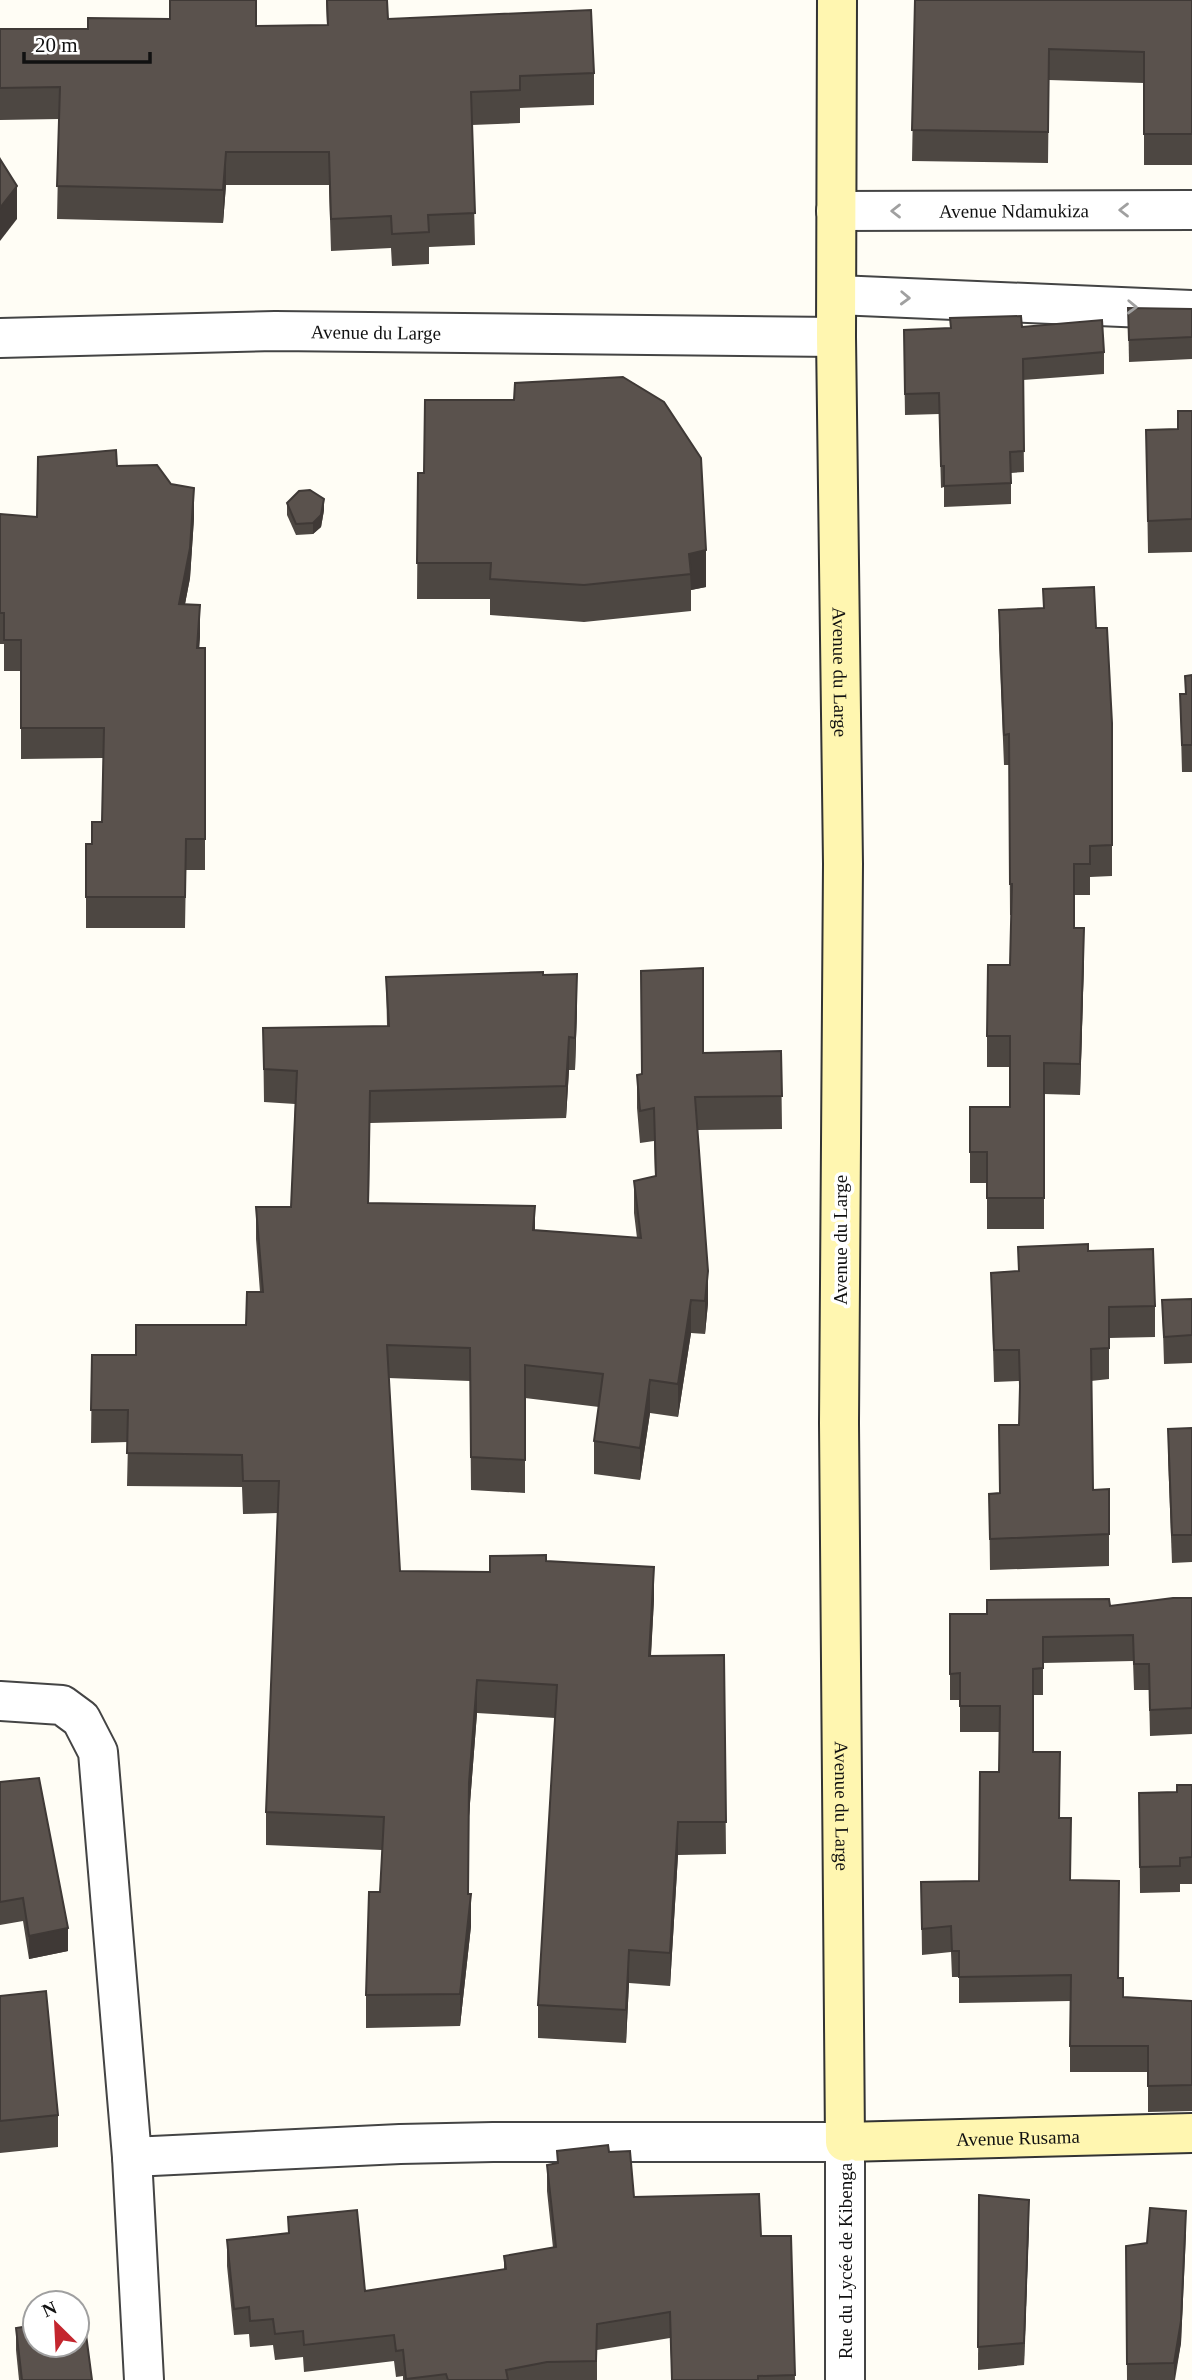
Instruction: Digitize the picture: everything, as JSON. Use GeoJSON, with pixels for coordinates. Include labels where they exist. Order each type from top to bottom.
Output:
{"type":"FeatureCollection","features":[{"type":"Feature","properties":{"kind":"main road","name":"Avenue du Large"},"geometry":{"type":"LineString","coordinates":[[836,0],[836,337],[843,864],[839,1423],[845,2142]]}},
{"type":"Feature","properties":{"kind":"main road","name":"Avenue Rusama"},"geometry":{"type":"LineString","coordinates":[[845,2142],[1192,2133]]}},
{"type":"Feature","properties":{"kind":"street","name":"Avenue Ndamukiza"},"geometry":{"type":"LineString","coordinates":[[836,211],[1192,210]]}},
{"type":"Feature","properties":{"kind":"street"},"geometry":{"type":"LineString","coordinates":[[836,295],[1192,310]]}},
{"type":"Feature","properties":{"kind":"street","name":"Avenue du Large"},"geometry":{"type":"LineString","coordinates":[[0,338],[275,331],[836,337]]}},
{"type":"Feature","properties":{"kind":"street"},"geometry":{"type":"LineString","coordinates":[[0,1701],[62,1706],[81,1719],[98,1752],[132,2157],[144,2380]]}},
{"type":"Feature","properties":{"kind":"street"},"geometry":{"type":"LineString","coordinates":[[132,2157],[480,2142],[845,2142]]}},
{"type":"Feature","properties":{"kind":"street","name":"Rue du Lycée de Kibenga"},"geometry":{"type":"LineString","coordinates":[[845,2142],[845,2380]]}},
{"type":"Feature","properties":{"kind":"building"},"geometry":{"type":"Polygon","coordinates":[[[170,0],[256,0],[256,26],[328,25],[327,0],[387,0],[388,19],[591,10],[594,73],[520,76],[520,90],[471,92],[475,213],[428,215],[429,232],[392,234],[391,216],[331,219],[329,152],[226,152],[223,190],[57,186],[60,87],[0,88],[0,29],[88,29],[88,18],[170,19],[170,0]]]}},
{"type":"Feature","properties":{"kind":"building"},"geometry":{"type":"Polygon","coordinates":[[[915,0],[1192,0],[1192,134],[1144,134],[1144,52],[1049,49],[1048,132],[912,130],[915,0]]]}},
{"type":"Feature","properties":{"kind":"building"},"geometry":{"type":"Polygon","coordinates":[[[0,159],[17,186],[0,208],[0,159]]]}},
{"type":"Feature","properties":{"kind":"building"},"geometry":{"type":"Polygon","coordinates":[[[1128,308],[1192,309],[1192,337],[1129,340],[1128,308]]]}},
{"type":"Feature","properties":{"kind":"building"},"geometry":{"type":"Polygon","coordinates":[[[1021,316],[1022,327],[1102,320],[1104,352],[1023,359],[1024,451],[1010,452],[1011,483],[944,486],[939,393],[905,394],[904,330],[951,328],[950,318],[1021,316]]]}},
{"type":"Feature","properties":{"kind":"building"},"geometry":{"type":"Polygon","coordinates":[[[623,377],[664,402],[701,458],[706,550],[689,554],[691,574],[584,585],[490,579],[491,563],[417,563],[418,473],[424,473],[425,400],[514,400],[515,383],[623,377]]]}},
{"type":"Feature","properties":{"kind":"building"},"geometry":{"type":"Polygon","coordinates":[[[1178,411],[1192,411],[1192,519],[1148,521],[1146,430],[1178,429],[1178,411]]]}},
{"type":"Feature","properties":{"kind":"building"},"geometry":{"type":"Polygon","coordinates":[[[116,450],[117,466],[157,465],[171,484],[194,488],[190,548],[179,604],[200,605],[197,648],[205,648],[205,839],[186,839],[185,897],[86,897],[86,844],[92,844],[92,822],[102,822],[104,728],[21,728],[21,640],[4,640],[4,613],[0,613],[0,514],[37,517],[38,457],[116,450]]]}},
{"type":"Feature","properties":{"kind":"building"},"geometry":{"type":"Polygon","coordinates":[[[310,490],[324,499],[321,515],[313,523],[296,524],[287,503],[299,491],[310,490]]]}},
{"type":"Feature","properties":{"kind":"building"},"geometry":{"type":"Polygon","coordinates":[[[1094,587],[1096,628],[1107,628],[1112,723],[1112,845],[1090,846],[1090,864],[1074,864],[1074,928],[1084,928],[1080,1064],[1044,1063],[1044,1198],[987,1198],[987,1152],[970,1152],[970,1107],[1010,1107],[1010,1036],[987,1036],[988,965],[1010,965],[1012,884],[1009,734],[1004,735],[999,610],[1044,608],[1043,589],[1094,587]]]}},
{"type":"Feature","properties":{"kind":"building"},"geometry":{"type":"Polygon","coordinates":[[[1192,675],[1192,745],[1182,745],[1180,694],[1186,694],[1185,676],[1192,675]]]}},
{"type":"Feature","properties":{"kind":"building"},"geometry":{"type":"Polygon","coordinates":[[[703,968],[703,1053],[781,1051],[782,1096],[695,1097],[708,1271],[705,1301],[691,1300],[678,1384],[650,1380],[640,1448],[594,1441],[603,1374],[525,1365],[525,1460],[471,1457],[470,1348],[387,1345],[400,1571],[490,1572],[490,1556],[546,1555],[546,1561],[654,1567],[649,1656],[724,1655],[726,1822],[678,1822],[670,1953],[629,1950],[626,2010],[538,2005],[557,1685],[477,1680],[469,1783],[468,1894],[471,1894],[460,1994],[366,1995],[369,1892],[380,1892],[384,1817],[266,1812],[279,1481],[243,1481],[242,1455],[127,1453],[128,1410],[91,1410],[92,1355],[136,1355],[136,1325],[246,1325],[247,1292],[263,1292],[256,1207],[291,1207],[297,1071],[264,1069],[263,1028],[389,1026],[386,977],[543,972],[543,975],[577,974],[575,1038],[569,1037],[566,1086],[370,1091],[368,1203],[535,1206],[533,1230],[641,1238],[634,1181],[656,1176],[654,1108],[640,1111],[637,1075],[642,1074],[641,971],[703,968]]]}},
{"type":"Feature","properties":{"kind":"building"},"geometry":{"type":"Polygon","coordinates":[[[1088,1244],[1088,1251],[1153,1249],[1155,1306],[1109,1307],[1109,1348],[1091,1349],[1093,1490],[1109,1489],[1109,1534],[990,1539],[989,1494],[1000,1493],[999,1425],[1019,1425],[1020,1386],[1019,1350],[994,1350],[991,1273],[1019,1271],[1018,1247],[1088,1244]]]}},
{"type":"Feature","properties":{"kind":"building"},"geometry":{"type":"Polygon","coordinates":[[[1192,1299],[1192,1335],[1164,1337],[1162,1300],[1192,1299]]]}},
{"type":"Feature","properties":{"kind":"building"},"geometry":{"type":"Polygon","coordinates":[[[1192,1428],[1192,1535],[1172,1535],[1168,1429],[1192,1428]]]}},
{"type":"Feature","properties":{"kind":"building"},"geometry":{"type":"Polygon","coordinates":[[[1192,1598],[1192,1708],[1150,1710],[1149,1664],[1134,1664],[1133,1635],[1043,1637],[1043,1668],[1033,1669],[1033,1752],[1060,1752],[1059,1818],[1071,1818],[1070,1880],[1119,1881],[1118,1978],[1123,1978],[1123,1997],[1192,2001],[1192,2085],[1148,2086],[1148,2046],[1070,2046],[1071,1975],[959,1977],[959,1951],[952,1951],[951,1926],[922,1929],[921,1882],[979,1881],[980,1772],[999,1772],[1000,1706],[960,1706],[960,1673],[950,1674],[950,1614],[987,1614],[987,1600],[1109,1599],[1110,1606],[1192,1598]]]}},
{"type":"Feature","properties":{"kind":"building"},"geometry":{"type":"Polygon","coordinates":[[[39,1778],[68,1928],[29,1936],[23,1898],[0,1902],[0,1782],[39,1778]]]}},
{"type":"Feature","properties":{"kind":"building"},"geometry":{"type":"Polygon","coordinates":[[[1177,1785],[1192,1785],[1192,1857],[1180,1858],[1180,1866],[1140,1867],[1139,1793],[1177,1792],[1177,1785]]]}},
{"type":"Feature","properties":{"kind":"building"},"geometry":{"type":"Polygon","coordinates":[[[46,1991],[58,2115],[0,2121],[0,1996],[46,1991]]]}},
{"type":"Feature","properties":{"kind":"building"},"geometry":{"type":"Polygon","coordinates":[[[608,2145],[609,2152],[630,2151],[634,2197],[759,2194],[761,2236],[791,2236],[795,2375],[758,2376],[758,2380],[672,2380],[670,2312],[597,2324],[596,2361],[547,2362],[506,2370],[508,2380],[448,2380],[446,2374],[406,2379],[403,2350],[396,2351],[394,2335],[304,2345],[303,2331],[275,2334],[273,2319],[250,2321],[249,2307],[234,2309],[227,2240],[289,2233],[288,2217],[357,2210],[365,2291],[506,2269],[504,2256],[556,2247],[547,2165],[558,2163],[557,2151],[608,2145]]]}},
{"type":"Feature","properties":{"kind":"building"},"geometry":{"type":"Polygon","coordinates":[[[979,2195],[1029,2200],[1024,2343],[978,2347],[979,2195]]]}},
{"type":"Feature","properties":{"kind":"building"},"geometry":{"type":"Polygon","coordinates":[[[1150,2208],[1186,2211],[1181,2321],[1174,2363],[1127,2364],[1126,2246],[1147,2243],[1150,2208]]]}},
{"type":"Feature","properties":{"kind":"building"},"geometry":{"type":"Polygon","coordinates":[[[21,2327],[21,2359],[89,2359],[92,2380],[22,2380],[16,2328],[21,2327]]]}}]}
